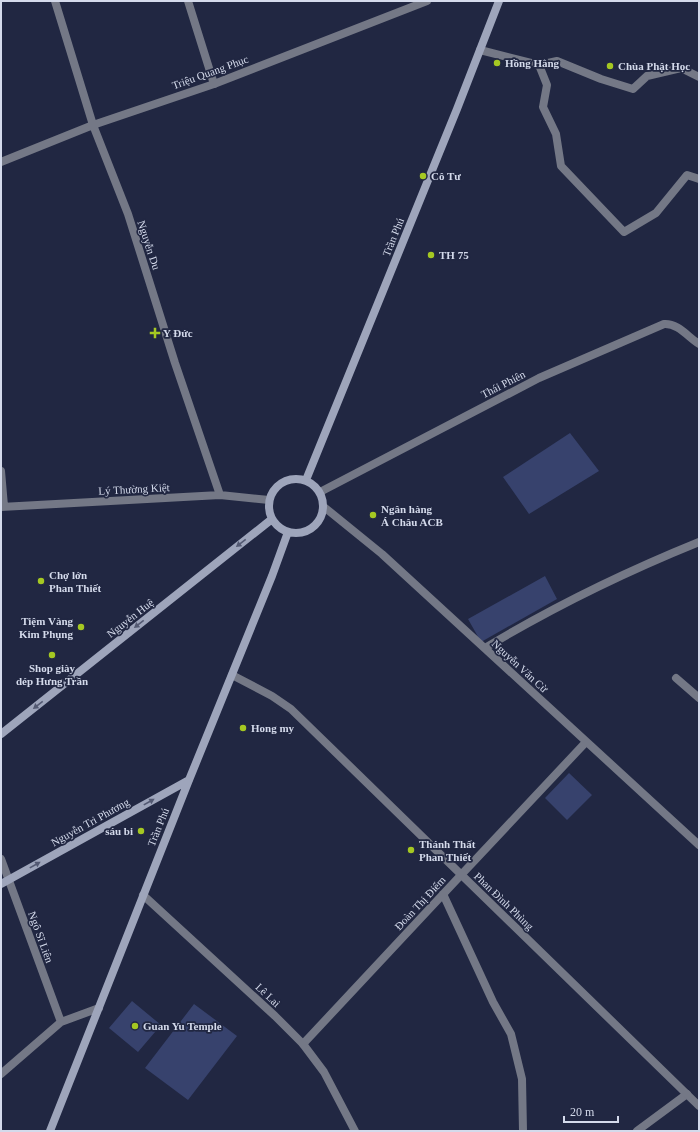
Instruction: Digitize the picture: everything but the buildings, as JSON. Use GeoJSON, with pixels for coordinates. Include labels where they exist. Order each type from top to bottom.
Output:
{"type":"FeatureCollection","features":[{"type":"Feature","properties":{"kind":"main road","name":"Trần Phú"},"geometry":{"type":"LineString","coordinates":[[306,480],[499,1]]}},
{"type":"Feature","properties":{"kind":"main road"},"geometry":{"type":"LineString","coordinates":[[297,478],[306,480],[314,485],[320,492],[324,507],[322,515],[318,523],[304,532],[288,532],[276,524],[269,513],[269,500],[273,491],[279,484],[287,480],[297,478]]}},
{"type":"Feature","properties":{"kind":"main road","name":"Nguyễn Huệ"},"geometry":{"type":"LineString","coordinates":[[1,734],[272,519]]}},
{"type":"Feature","properties":{"kind":"main road","name":"Trần Phú"},"geometry":{"type":"LineString","coordinates":[[50,1131],[189,780],[272,576],[288,532]]}},
{"type":"Feature","properties":{"kind":"main road","name":"Nguyễn Tri Phương"},"geometry":{"type":"LineString","coordinates":[[1,884],[189,780]]}},
{"type":"Feature","properties":{"kind":"street","name":"Nguyễn Du"},"geometry":{"type":"LineString","coordinates":[[55,1],[93,125],[128,214],[177,370],[220,495]]}},
{"type":"Feature","properties":{"kind":"street"},"geometry":{"type":"LineString","coordinates":[[188,1],[214,84]]}},
{"type":"Feature","properties":{"kind":"street","name":"Triệu Quang Phục"},"geometry":{"type":"LineString","coordinates":[[1,162],[93,125],[214,84],[427,1]]}},
{"type":"Feature","properties":{"kind":"street"},"geometry":{"type":"LineString","coordinates":[[480,50],[539,65],[557,61],[601,79],[634,89],[647,76],[681,68],[699,77]]}},
{"type":"Feature","properties":{"kind":"street"},"geometry":{"type":"LineString","coordinates":[[539,65],[547,85],[543,107],[556,134],[561,166],[624,232],[656,213],[687,175],[699,179]]}},
{"type":"Feature","properties":{"kind":"street","name":"Thái Phiên"},"geometry":{"type":"LineString","coordinates":[[320,492],[539,378],[664,324],[675,325],[699,344]]}},
{"type":"Feature","properties":{"kind":"street"},"geometry":{"type":"LineString","coordinates":[[1,471],[3,507]]}},
{"type":"Feature","properties":{"kind":"street","name":"Lý Thường Kiệt"},"geometry":{"type":"LineString","coordinates":[[3,507],[220,495],[269,500]]}},
{"type":"Feature","properties":{"kind":"street","name":"Nguyễn Văn Cừ"},"geometry":{"type":"LineString","coordinates":[[324,507],[382,554],[699,845]]}},
{"type":"Feature","properties":{"kind":"street"},"geometry":{"type":"LineString","coordinates":[[485,648],[573,599],[651,561],[699,542]]}},
{"type":"Feature","properties":{"kind":"street","name":"Phan Đình Phùng"},"geometry":{"type":"LineString","coordinates":[[232,675],[272,696],[291,709],[699,1106]]}},
{"type":"Feature","properties":{"kind":"street"},"geometry":{"type":"LineString","coordinates":[[676,678],[699,698]]}},
{"type":"Feature","properties":{"kind":"street","name":"Đoàn Thị Điểm"},"geometry":{"type":"LineString","coordinates":[[303,1044],[586,742]]}},
{"type":"Feature","properties":{"kind":"street","name":"Ngô Sĩ Liên"},"geometry":{"type":"LineString","coordinates":[[1,859],[61,1022]]}},
{"type":"Feature","properties":{"kind":"street"},"geometry":{"type":"LineString","coordinates":[[443,894],[493,1002],[510,1034],[522,1079],[523,1131]]}},
{"type":"Feature","properties":{"kind":"street","name":"Lê Lai"},"geometry":{"type":"LineString","coordinates":[[143,895],[275,1016],[303,1044],[324,1072],[355,1131]]}},
{"type":"Feature","properties":{"kind":"street"},"geometry":{"type":"LineString","coordinates":[[1,1074],[61,1022],[99,1008]]}},
{"type":"Feature","properties":{"kind":"street"},"geometry":{"type":"LineString","coordinates":[[637,1131],[687,1094]]}},
{"type":"Feature","properties":{"kind":"place","name":"Hồng Hằng"},"geometry":{"type":"Point","coordinates":[497,63]}},
{"type":"Feature","properties":{"kind":"place","name":"Chùa Phật Học"},"geometry":{"type":"Point","coordinates":[610,66]}},
{"type":"Feature","properties":{"kind":"place","name":"Cô Tư"},"geometry":{"type":"Point","coordinates":[423,176]}},
{"type":"Feature","properties":{"kind":"place","name":"TH 75"},"geometry":{"type":"Point","coordinates":[431,255]}},
{"type":"Feature","properties":{"kind":"place","name":"Y Đức"},"geometry":{"type":"Point","coordinates":[155,333]}},
{"type":"Feature","properties":{"kind":"place","name":"Ngân hàng Á Châu ACB"},"geometry":{"type":"Point","coordinates":[373,515]}},
{"type":"Feature","properties":{"kind":"place","name":"Chợ lớn Phan Thiết"},"geometry":{"type":"Point","coordinates":[41,581]}},
{"type":"Feature","properties":{"kind":"place","name":"Tiệm Vàng Kim Phụng"},"geometry":{"type":"Point","coordinates":[81,627]}},
{"type":"Feature","properties":{"kind":"place","name":"Shop giày dép Hưng Trần"},"geometry":{"type":"Point","coordinates":[52,655]}},
{"type":"Feature","properties":{"kind":"place","name":"Hong my"},"geometry":{"type":"Point","coordinates":[243,728]}},
{"type":"Feature","properties":{"kind":"place","name":"sáu bi"},"geometry":{"type":"Point","coordinates":[141,831]}},
{"type":"Feature","properties":{"kind":"place","name":"Thánh Thất Phan Thiết"},"geometry":{"type":"Point","coordinates":[411,850]}},
{"type":"Feature","properties":{"kind":"place","name":"Guan Yu Temple"},"geometry":{"type":"Point","coordinates":[135,1026]}}]}
